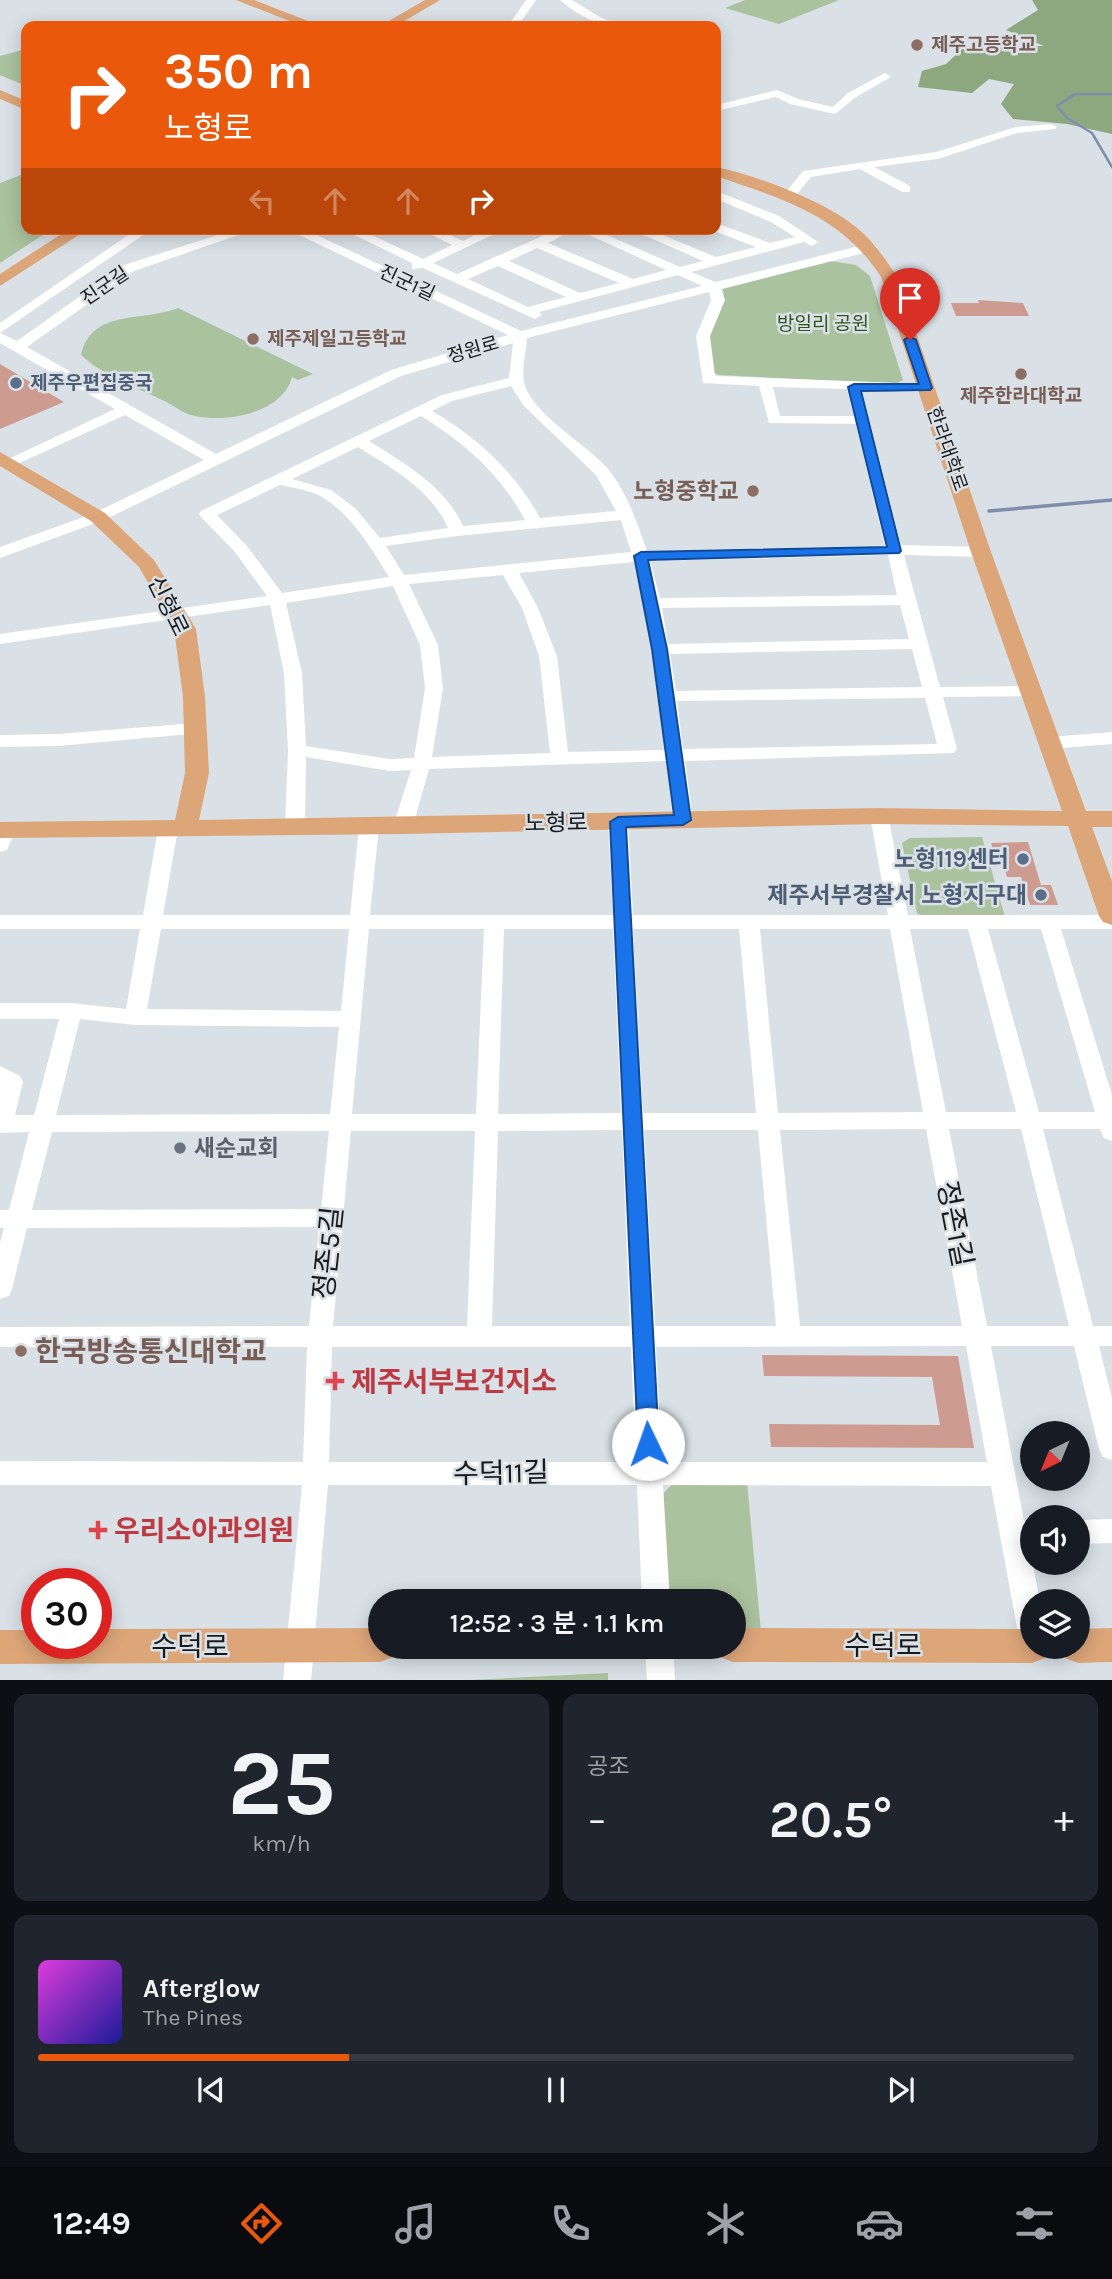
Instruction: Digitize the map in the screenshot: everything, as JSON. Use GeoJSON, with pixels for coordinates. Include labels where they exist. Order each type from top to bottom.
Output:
{"type":"FeatureCollection","features":[{"type":"Feature","properties":{"kind":"main road"},"geometry":{"type":"LineString","coordinates":[[242,0],[300,21]]}},
{"type":"Feature","properties":{"kind":"main road"},"geometry":{"type":"LineString","coordinates":[[396,21],[434,0]]}},
{"type":"Feature","properties":{"kind":"main road"},"geometry":{"type":"LineString","coordinates":[[412,21],[450,0]]}},
{"type":"Feature","properties":{"kind":"main road"},"geometry":{"type":"LineString","coordinates":[[1,96],[21,104]]}},
{"type":"Feature","properties":{"kind":"main road","name":"한라대학로"},"geometry":{"type":"LineString","coordinates":[[721,173],[788,197],[843,224],[871,247],[889,277],[981,552],[1112,916]]}},
{"type":"Feature","properties":{"kind":"main road"},"geometry":{"type":"LineString","coordinates":[[0,281],[71,235]]}},
{"type":"Feature","properties":{"kind":"main road","name":"신형로"},"geometry":{"type":"LineString","coordinates":[[4,460],[98,517],[148,564],[185,629],[194,697],[197,773],[176,829]]}},
{"type":"Feature","properties":{"kind":"main road","name":"노형로"},"geometry":{"type":"LineString","coordinates":[[2,835],[176,829],[879,816],[1112,819]]}},
{"type":"Feature","properties":{"kind":"main road","name":"수덕로"},"geometry":{"type":"LineString","coordinates":[[0,1647],[368,1645]]}},
{"type":"Feature","properties":{"kind":"main road","name":"수덕로"},"geometry":{"type":"LineString","coordinates":[[746,1645],[1020,1646]]}},
{"type":"Feature","properties":{"kind":"main road"},"geometry":{"type":"LineString","coordinates":[[1090,1646],[1112,1645]]}},
{"type":"Feature","properties":{"kind":"street"},"geometry":{"type":"LineString","coordinates":[[516,21],[531,0]]}},
{"type":"Feature","properties":{"kind":"street"},"geometry":{"type":"LineString","coordinates":[[565,0],[602,21]]}},
{"type":"Feature","properties":{"kind":"street"},"geometry":{"type":"LineString","coordinates":[[721,107],[777,93],[794,102],[835,111],[852,95],[885,76]]}},
{"type":"Feature","properties":{"kind":"street"},"geometry":{"type":"LineString","coordinates":[[788,197],[807,174],[938,156],[1016,130],[1051,127]]}},
{"type":"Feature","properties":{"kind":"street"},"geometry":{"type":"LineString","coordinates":[[862,165],[906,188]]}},
{"type":"Feature","properties":{"kind":"street"},"geometry":{"type":"LineString","coordinates":[[721,197],[775,219],[806,237],[827,256]]}},
{"type":"Feature","properties":{"kind":"street"},"geometry":{"type":"LineString","coordinates":[[721,229],[768,247]]}},
{"type":"Feature","properties":{"kind":"street","name":"진군길"},"geometry":{"type":"LineString","coordinates":[[0,329],[137,235]]}},
{"type":"Feature","properties":{"kind":"street","name":"진군길"},"geometry":{"type":"LineString","coordinates":[[18,347],[129,268],[228,235]]}},
{"type":"Feature","properties":{"kind":"street","name":"진군1길"},"geometry":{"type":"LineString","coordinates":[[306,235],[520,336]]}},
{"type":"Feature","properties":{"kind":"street"},"geometry":{"type":"LineString","coordinates":[[361,235],[562,326]]}},
{"type":"Feature","properties":{"kind":"street"},"geometry":{"type":"LineString","coordinates":[[439,235],[464,246]]}},
{"type":"Feature","properties":{"kind":"street"},"geometry":{"type":"LineString","coordinates":[[393,276],[487,235]]}},
{"type":"Feature","properties":{"kind":"street"},"geometry":{"type":"LineString","coordinates":[[458,279],[557,235]]}},
{"type":"Feature","properties":{"kind":"street"},"geometry":{"type":"LineString","coordinates":[[596,235],[713,286],[719,300],[703,336],[708,380],[926,388]]}},
{"type":"Feature","properties":{"kind":"street"},"geometry":{"type":"LineString","coordinates":[[651,235],[714,261]]}},
{"type":"Feature","properties":{"kind":"street"},"geometry":{"type":"LineString","coordinates":[[526,311],[806,237]]}},
{"type":"Feature","properties":{"kind":"street"},"geometry":{"type":"LineString","coordinates":[[538,244],[631,283]]}},
{"type":"Feature","properties":{"kind":"street","name":"정원로"},"geometry":{"type":"LineString","coordinates":[[0,553],[98,517],[396,373],[520,336],[871,247]]}},
{"type":"Feature","properties":{"kind":"street"},"geometry":{"type":"LineString","coordinates":[[102,260],[129,268]]}},
{"type":"Feature","properties":{"kind":"street"},"geometry":{"type":"LineString","coordinates":[[499,261],[578,297]]}},
{"type":"Feature","properties":{"kind":"street"},"geometry":{"type":"LineString","coordinates":[[520,336],[516,380],[520,392],[540,415],[582,450],[609,481],[626,515],[641,556],[660,649],[683,820]]}},
{"type":"Feature","properties":{"kind":"street"},"geometry":{"type":"LineString","coordinates":[[0,337],[218,461]]}},
{"type":"Feature","properties":{"kind":"street"},"geometry":{"type":"LineString","coordinates":[[477,349],[498,351],[518,362]]}},
{"type":"Feature","properties":{"kind":"street"},"geometry":{"type":"LineString","coordinates":[[295,827],[298,750],[293,673],[277,598],[241,549],[206,514],[447,398],[516,380]]}},
{"type":"Feature","properties":{"kind":"street"},"geometry":{"type":"LineString","coordinates":[[765,383],[775,420],[863,420]]}},
{"type":"Feature","properties":{"kind":"street"},"geometry":{"type":"LineString","coordinates":[[298,750],[390,765],[560,758],[948,749],[907,600],[854,387]]}},
{"type":"Feature","properties":{"kind":"street"},"geometry":{"type":"LineString","coordinates":[[4,460],[126,409]]}},
{"type":"Feature","properties":{"kind":"street"},"geometry":{"type":"LineString","coordinates":[[421,410],[448,426],[501,470],[522,496],[536,523]]}},
{"type":"Feature","properties":{"kind":"street"},"geometry":{"type":"LineString","coordinates":[[356,440],[419,482],[454,518],[457,531]]}},
{"type":"Feature","properties":{"kind":"street"},"geometry":{"type":"LineString","coordinates":[[276,479],[326,493],[350,512],[376,543],[399,580],[429,645],[434,688],[422,764],[403,826]]}},
{"type":"Feature","properties":{"kind":"street"},"geometry":{"type":"LineString","coordinates":[[376,543],[457,531],[626,515]]}},
{"type":"Feature","properties":{"kind":"street"},"geometry":{"type":"LineString","coordinates":[[0,639],[177,615],[399,580],[641,556],[981,552]]}},
{"type":"Feature","properties":{"kind":"street"},"geometry":{"type":"LineString","coordinates":[[509,570],[530,608],[548,656],[560,758]]}},
{"type":"Feature","properties":{"kind":"street"},"geometry":{"type":"LineString","coordinates":[[650,603],[907,600]]}},
{"type":"Feature","properties":{"kind":"street"},"geometry":{"type":"LineString","coordinates":[[660,649],[919,644]]}},
{"type":"Feature","properties":{"kind":"street"},"geometry":{"type":"LineString","coordinates":[[666,696],[1030,691]]}},
{"type":"Feature","properties":{"kind":"street"},"geometry":{"type":"LineString","coordinates":[[0,741],[58,740],[195,729]]}},
{"type":"Feature","properties":{"kind":"street"},"geometry":{"type":"LineString","coordinates":[[1050,743],[1112,738]]}},
{"type":"Feature","properties":{"kind":"street","name":"정존1길"},"geometry":{"type":"LineString","coordinates":[[879,816],[1003,1475],[1020,1524]]}},
{"type":"Feature","properties":{"kind":"street"},"geometry":{"type":"LineString","coordinates":[[618,822],[655,1589]]}},
{"type":"Feature","properties":{"kind":"street","name":"정존5길"},"geometry":{"type":"LineString","coordinates":[[297,1680],[316,1475],[320,1337],[369,826]]}},
{"type":"Feature","properties":{"kind":"street"},"geometry":{"type":"LineString","coordinates":[[135,1017],[153,923],[176,829]]}},
{"type":"Feature","properties":{"kind":"street"},"geometry":{"type":"LineString","coordinates":[[0,922],[1112,922]]}},
{"type":"Feature","properties":{"kind":"street"},"geometry":{"type":"LineString","coordinates":[[479,1337],[494,923]]}},
{"type":"Feature","properties":{"kind":"street"},"geometry":{"type":"LineString","coordinates":[[0,1074],[12,1082],[1,1124],[768,1120],[1111,1124],[1049,923]]}},
{"type":"Feature","properties":{"kind":"street"},"geometry":{"type":"LineString","coordinates":[[748,924],[789,1337]]}},
{"type":"Feature","properties":{"kind":"street"},"geometry":{"type":"LineString","coordinates":[[977,924],[1030,1121],[1112,1449]]}},
{"type":"Feature","properties":{"kind":"street"},"geometry":{"type":"LineString","coordinates":[[0,1011],[72,1011],[135,1017],[350,1019]]}},
{"type":"Feature","properties":{"kind":"street"},"geometry":{"type":"LineString","coordinates":[[0,1289],[9,1219],[44,1124],[72,1011]]}},
{"type":"Feature","properties":{"kind":"street"},"geometry":{"type":"LineString","coordinates":[[9,1219],[331,1217]]}},
{"type":"Feature","properties":{"kind":"street"},"geometry":{"type":"LineString","coordinates":[[0,1336],[1112,1336]]}},
{"type":"Feature","properties":{"kind":"street","name":"수덕11길"},"geometry":{"type":"LineString","coordinates":[[0,1473],[316,1475],[649,1471],[1003,1475]]}},
{"type":"Feature","properties":{"kind":"street"},"geometry":{"type":"LineString","coordinates":[[1090,1532],[1112,1531]]}},
{"type":"Feature","properties":{"kind":"street"},"geometry":{"type":"LineString","coordinates":[[660,1659],[661,1680]]}},
{"type":"Feature","properties":{"kind":"green space"},"geometry":{"type":"Polygon","coordinates":[[[745,0],[839,0],[779,24],[725,8],[745,0]]]}},
{"type":"Feature","properties":{"kind":"green space"},"geometry":{"type":"Polygon","coordinates":[[[1032,0],[1112,0],[1112,134],[1067,124],[1013,119],[1001,104],[1014,84],[989,79],[972,93],[918,87],[922,71],[946,64],[963,48],[1044,46],[1006,30],[1038,10],[1032,0]]]}},
{"type":"Feature","properties":{"kind":"green space"},"geometry":{"type":"Polygon","coordinates":[[[21,50],[21,84],[0,75],[0,56],[21,50]]]}},
{"type":"Feature","properties":{"kind":"green space"},"geometry":{"type":"Polygon","coordinates":[[[21,175],[21,235],[43,235],[0,263],[0,183],[21,175]]]}},
{"type":"Feature","properties":{"kind":"green space","name":"방일리 공원"},"geometry":{"type":"Polygon","coordinates":[[[830,261],[856,265],[870,276],[903,380],[895,384],[719,375],[710,371],[709,339],[724,298],[723,289],[830,261]]]}},
{"type":"Feature","properties":{"kind":"green space"},"geometry":{"type":"Polygon","coordinates":[[[178,308],[313,374],[298,380],[292,377],[287,389],[277,399],[252,413],[208,418],[184,412],[110,375],[81,355],[87,340],[96,330],[108,323],[178,308]]]}},
{"type":"Feature","properties":{"kind":"green space"},"geometry":{"type":"Polygon","coordinates":[[[982,837],[1005,917],[925,919],[917,913],[902,843],[910,838],[982,837]]]}},
{"type":"Feature","properties":{"kind":"green space"},"geometry":{"type":"Polygon","coordinates":[[[674,1482],[747,1482],[761,1632],[746,1633],[746,1589],[668,1589],[663,1494],[674,1482]]]}},
{"type":"Feature","properties":{"kind":"green space"},"geometry":{"type":"Polygon","coordinates":[[[608,1673],[608,1680],[471,1680],[608,1673]]]}},
{"type":"Feature","properties":{"kind":"building"},"geometry":{"type":"Polygon","coordinates":[[[978,300],[1023,303],[1029,316],[956,316],[951,303],[979,303],[978,300]]]}},
{"type":"Feature","properties":{"kind":"building","name":"제주우편집중국"},"geometry":{"type":"Polygon","coordinates":[[[0,364],[64,402],[0,429],[0,364]]]}},
{"type":"Feature","properties":{"kind":"building"},"geometry":{"type":"Polygon","coordinates":[[[1028,842],[1041,885],[1051,885],[1058,905],[1030,905],[1021,877],[1007,877],[1000,853],[994,853],[991,843],[1028,842]]]}},
{"type":"Feature","properties":{"kind":"building"},"geometry":{"type":"Polygon","coordinates":[[[762,1355],[958,1356],[974,1448],[771,1447],[769,1424],[940,1425],[932,1377],[764,1376],[762,1355]]]}},
{"type":"Feature","properties":{"kind":"waterway"},"geometry":{"type":"LineString","coordinates":[[1112,94],[1075,94],[1057,106],[1067,118],[1092,133],[1112,167]]}},
{"type":"Feature","properties":{"kind":"waterway"},"geometry":{"type":"LineString","coordinates":[[989,511],[1112,500]]}},
{"type":"Feature","properties":{"kind":"place","name":"제주고등학교"},"geometry":{"type":"Point","coordinates":[917,45]}},
{"type":"Feature","properties":{"kind":"place","name":"제주제일고등학교"},"geometry":{"type":"Point","coordinates":[253,339]}},
{"type":"Feature","properties":{"kind":"place","name":"제주한라대학교"},"geometry":{"type":"Point","coordinates":[1021,374]}},
{"type":"Feature","properties":{"kind":"place","name":"제주우편집중국"},"geometry":{"type":"Point","coordinates":[16,383]}},
{"type":"Feature","properties":{"kind":"place","name":"노형중학교"},"geometry":{"type":"Point","coordinates":[753,491]}},
{"type":"Feature","properties":{"kind":"place","name":"노형119센터"},"geometry":{"type":"Point","coordinates":[1023,859]}},
{"type":"Feature","properties":{"kind":"place","name":"제주서부경찰서 노형지구대"},"geometry":{"type":"Point","coordinates":[1041,895]}},
{"type":"Feature","properties":{"kind":"place","name":"새순교회"},"geometry":{"type":"Point","coordinates":[180,1148]}},
{"type":"Feature","properties":{"kind":"place","name":"한국방송통신대학교"},"geometry":{"type":"Point","coordinates":[21,1351]}},
{"type":"Feature","properties":{"kind":"place","name":"제주서부보건지소"},"geometry":{"type":"Point","coordinates":[335,1381]}},
{"type":"Feature","properties":{"kind":"place","name":"우리소아과의원"},"geometry":{"type":"Point","coordinates":[98,1530]}},
{"type":"Feature","properties":{"kind":"route"},"geometry":{"type":"LineString","coordinates":[[648,1444],[618,822],[683,820],[660,649],[641,556],[895,551],[854,387],[926,388],[910,340]]}}]}
